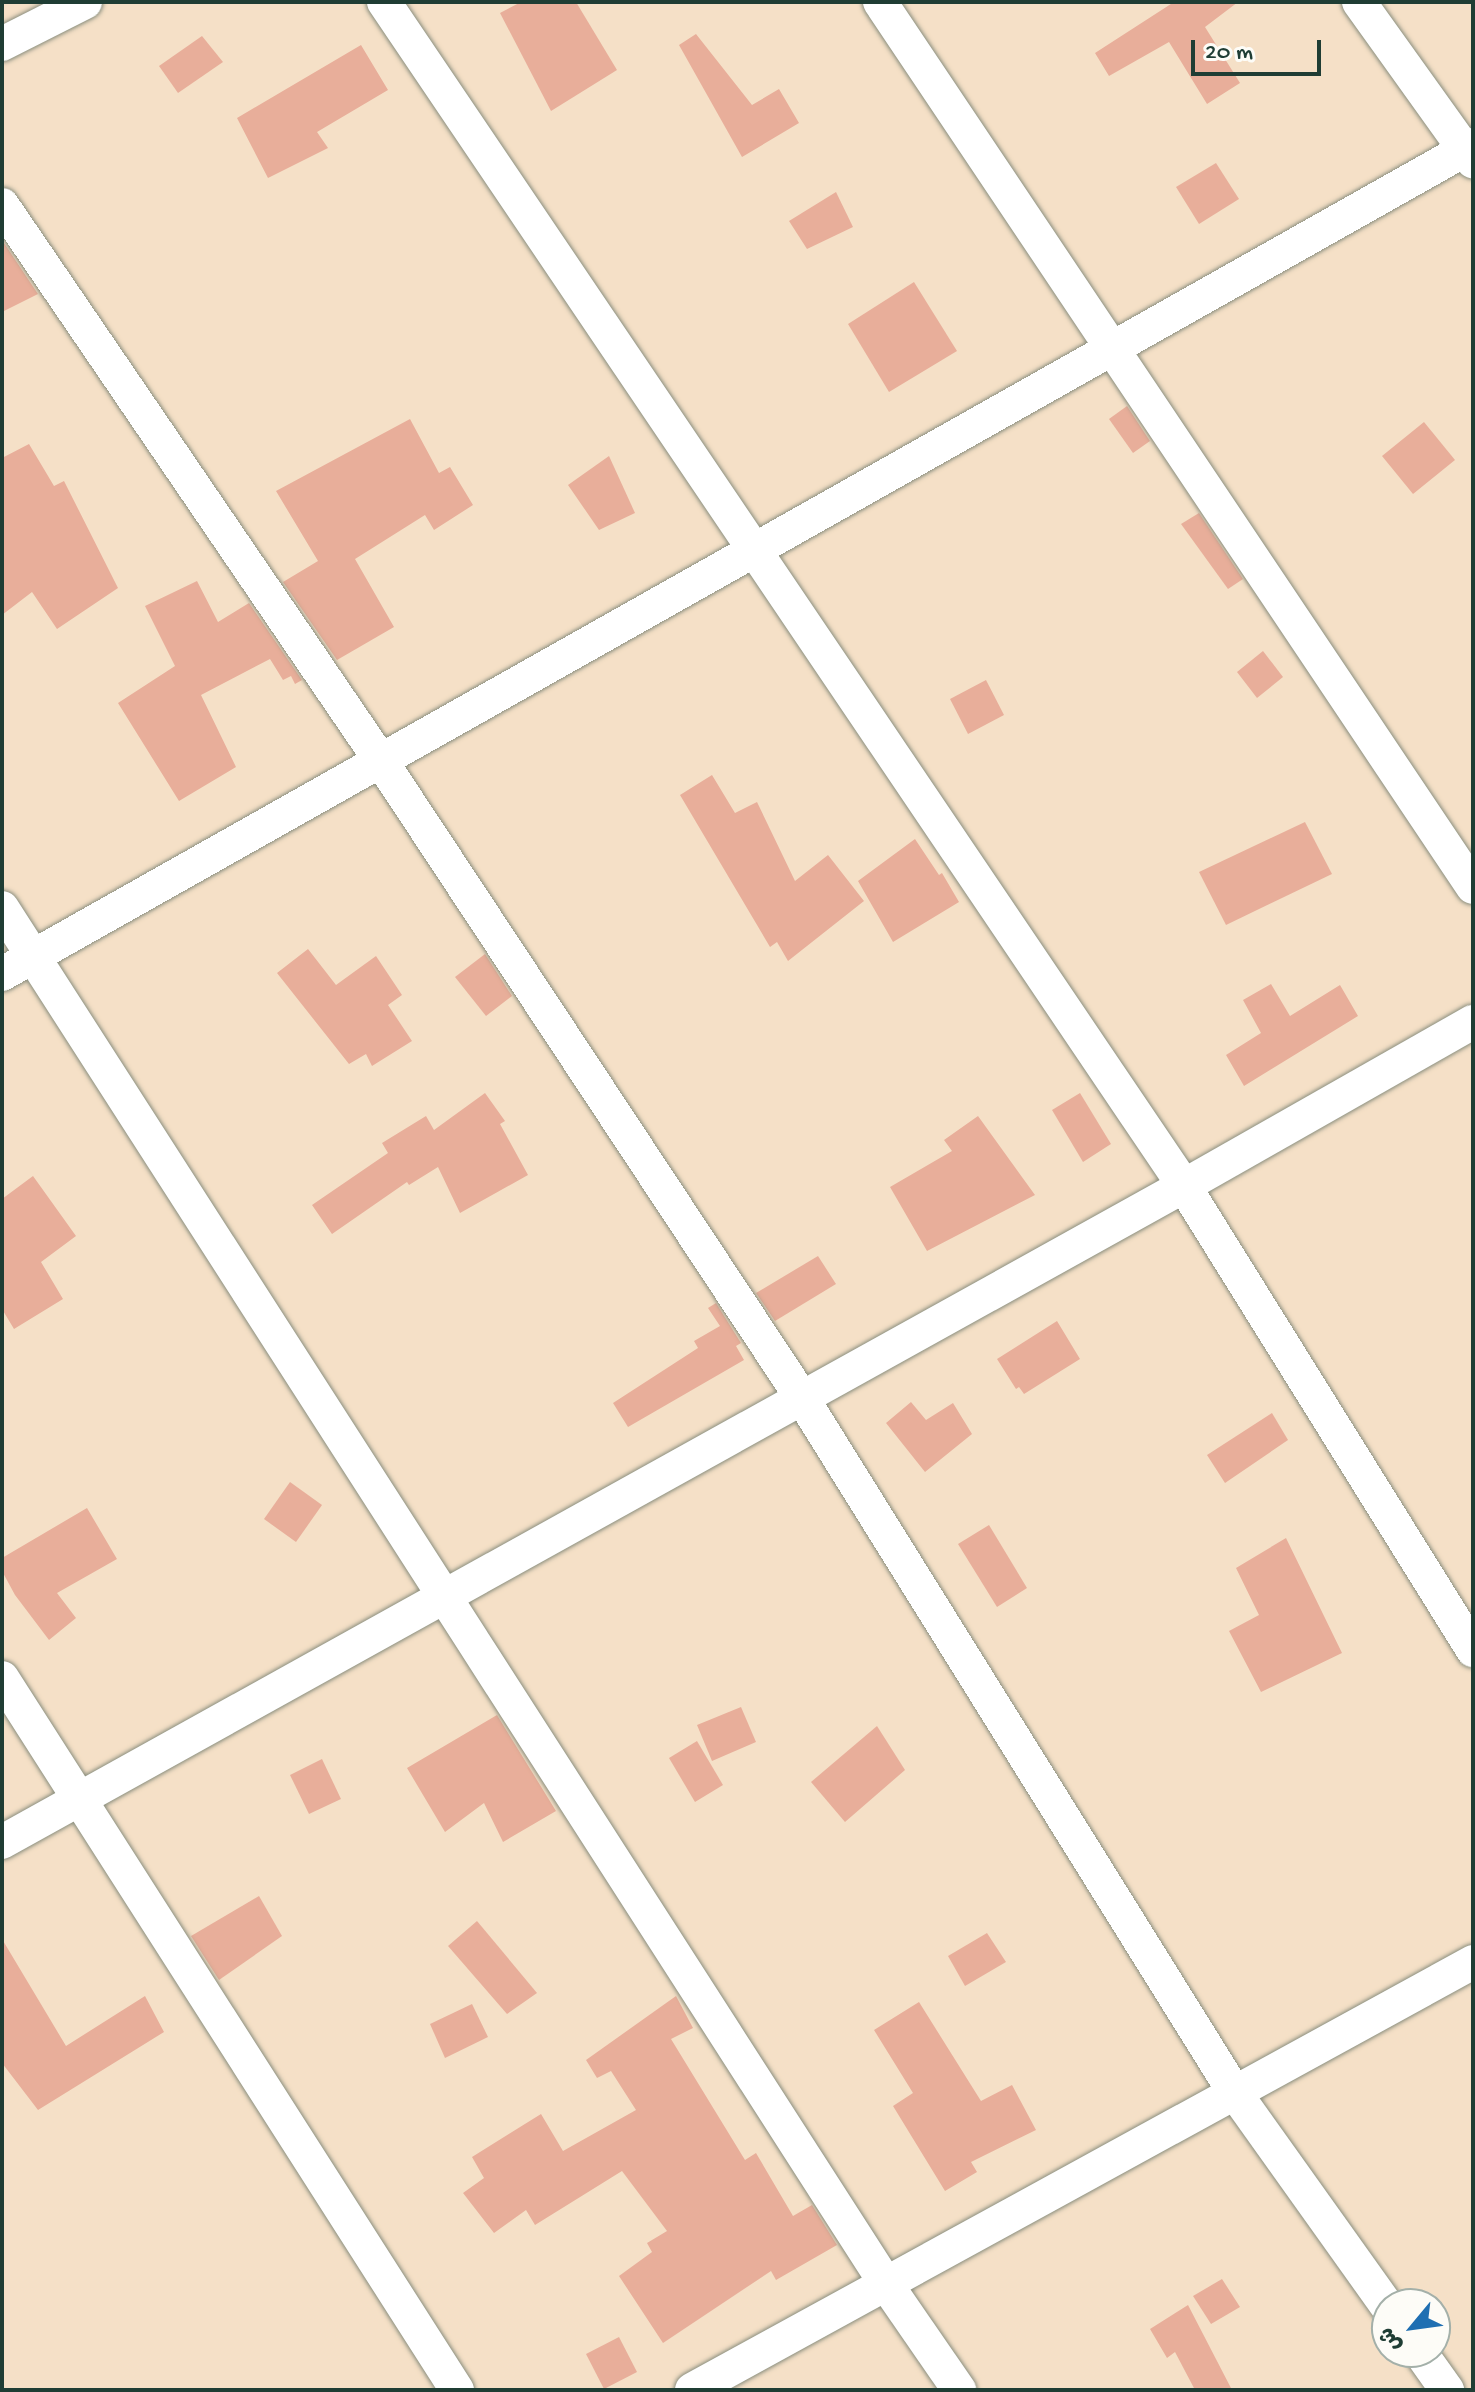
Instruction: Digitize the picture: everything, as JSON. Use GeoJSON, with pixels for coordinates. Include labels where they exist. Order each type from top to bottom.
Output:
{"type":"FeatureCollection","features":[{"type":"Feature","properties":{"kind":"street"},"geometry":{"type":"LineString","coordinates":[[2,44],[85,2]]}},
{"type":"Feature","properties":{"kind":"street"},"geometry":{"type":"LineString","coordinates":[[384,2],[1184,1186],[1473,1650]]}},
{"type":"Feature","properties":{"kind":"street"},"geometry":{"type":"LineString","coordinates":[[880,2],[1473,887]]}},
{"type":"Feature","properties":{"kind":"street"},"geometry":{"type":"LineString","coordinates":[[2,974],[1112,348],[1470,152],[1359,2]]}},
{"type":"Feature","properties":{"kind":"street"},"geometry":{"type":"LineString","coordinates":[[2,205],[381,761],[802,1398],[1235,2093],[1374,2288]]}},
{"type":"Feature","properties":{"kind":"street"},"geometry":{"type":"LineString","coordinates":[[2,908],[886,2284],[959,2390]]}},
{"type":"Feature","properties":{"kind":"street"},"geometry":{"type":"LineString","coordinates":[[2,1842],[1184,1186],[1473,1022]]}},
{"type":"Feature","properties":{"kind":"street"},"geometry":{"type":"LineString","coordinates":[[2,1678],[457,2390]]}},
{"type":"Feature","properties":{"kind":"street"},"geometry":{"type":"LineString","coordinates":[[692,2390],[1473,1962]]}},
{"type":"Feature","properties":{"kind":"street"},"geometry":{"type":"LineString","coordinates":[[1431,2368],[1447,2390]]}},
{"type":"Feature","properties":{"kind":"building"},"geometry":{"type":"Polygon","coordinates":[[[521,2],[576,2],[617,70],[551,111],[500,13],[521,2]]]}},
{"type":"Feature","properties":{"kind":"building"},"geometry":{"type":"Polygon","coordinates":[[[1174,2],[1238,2],[1205,27],[1240,83],[1207,104],[1169,42],[1109,76],[1095,53],[1174,2]]]}},
{"type":"Feature","properties":{"kind":"building"},"geometry":{"type":"Polygon","coordinates":[[[696,34],[752,105],[779,89],[799,123],[742,157],[679,45],[696,34]]]}},
{"type":"Feature","properties":{"kind":"building"},"geometry":{"type":"Polygon","coordinates":[[[202,36],[223,62],[178,93],[159,66],[202,36]]]}},
{"type":"Feature","properties":{"kind":"building"},"geometry":{"type":"Polygon","coordinates":[[[361,45],[388,90],[317,132],[328,148],[268,178],[237,118],[361,45]]]}},
{"type":"Feature","properties":{"kind":"building"},"geometry":{"type":"Polygon","coordinates":[[[1216,163],[1239,199],[1199,224],[1176,187],[1216,163]]]}},
{"type":"Feature","properties":{"kind":"building"},"geometry":{"type":"Polygon","coordinates":[[[836,192],[853,227],[807,249],[789,221],[836,192]]]}},
{"type":"Feature","properties":{"kind":"building"},"geometry":{"type":"Polygon","coordinates":[[[2,240],[38,294],[2,312],[2,240]]]}},
{"type":"Feature","properties":{"kind":"building"},"geometry":{"type":"Polygon","coordinates":[[[914,282],[957,351],[889,392],[848,324],[914,282]]]}},
{"type":"Feature","properties":{"kind":"building"},"geometry":{"type":"Polygon","coordinates":[[[1127,406],[1150,441],[1133,453],[1109,419],[1127,406]]]}},
{"type":"Feature","properties":{"kind":"building"},"geometry":{"type":"Polygon","coordinates":[[[410,419],[439,473],[450,467],[473,505],[434,530],[425,515],[355,559],[394,627],[337,660],[283,582],[318,561],[276,491],[410,419]]]}},
{"type":"Feature","properties":{"kind":"building"},"geometry":{"type":"Polygon","coordinates":[[[1424,422],[1455,460],[1413,494],[1382,456],[1424,422]]]}},
{"type":"Feature","properties":{"kind":"building"},"geometry":{"type":"Polygon","coordinates":[[[29,444],[54,486],[64,481],[118,588],[57,629],[32,592],[2,615],[2,458],[29,444]]]}},
{"type":"Feature","properties":{"kind":"building"},"geometry":{"type":"Polygon","coordinates":[[[609,456],[635,513],[599,530],[568,485],[609,456]]]}},
{"type":"Feature","properties":{"kind":"building"},"geometry":{"type":"Polygon","coordinates":[[[1199,513],[1243,579],[1228,589],[1181,524],[1199,513]]]}},
{"type":"Feature","properties":{"kind":"building"},"geometry":{"type":"Polygon","coordinates":[[[197,581],[218,622],[249,603],[302,680],[295,684],[291,676],[283,680],[270,659],[201,695],[236,767],[179,801],[118,703],[175,666],[145,606],[197,581]]]}},
{"type":"Feature","properties":{"kind":"building"},"geometry":{"type":"Polygon","coordinates":[[[1263,651],[1283,677],[1257,698],[1237,672],[1263,651]]]}},
{"type":"Feature","properties":{"kind":"building"},"geometry":{"type":"Polygon","coordinates":[[[986,680],[1004,715],[968,734],[950,699],[986,680]]]}},
{"type":"Feature","properties":{"kind":"building"},"geometry":{"type":"Polygon","coordinates":[[[712,775],[735,813],[757,802],[795,881],[828,855],[864,901],[788,961],[777,942],[770,947],[680,795],[712,775]]]}},
{"type":"Feature","properties":{"kind":"building"},"geometry":{"type":"Polygon","coordinates":[[[1305,822],[1332,874],[1226,925],[1199,872],[1305,822]]]}},
{"type":"Feature","properties":{"kind":"building"},"geometry":{"type":"Polygon","coordinates":[[[915,839],[939,875],[942,873],[959,902],[893,942],[858,881],[915,839]]]}},
{"type":"Feature","properties":{"kind":"building"},"geometry":{"type":"Polygon","coordinates":[[[308,949],[336,985],[376,956],[402,995],[388,1005],[412,1041],[372,1066],[366,1054],[349,1064],[277,973],[308,949]]]}},
{"type":"Feature","properties":{"kind":"building"},"geometry":{"type":"Polygon","coordinates":[[[485,954],[512,996],[486,1016],[455,977],[485,954]]]}},
{"type":"Feature","properties":{"kind":"building"},"geometry":{"type":"Polygon","coordinates":[[[1271,984],[1290,1016],[1340,985],[1358,1016],[1244,1086],[1226,1055],[1261,1033],[1243,1000],[1271,984]]]}},
{"type":"Feature","properties":{"kind":"building"},"geometry":{"type":"Polygon","coordinates":[[[485,1093],[505,1121],[500,1124],[528,1175],[460,1213],[438,1167],[409,1185],[407,1182],[332,1234],[312,1205],[388,1153],[382,1143],[426,1116],[434,1130],[485,1093]]]}},
{"type":"Feature","properties":{"kind":"building"},"geometry":{"type":"Polygon","coordinates":[[[1080,1093],[1111,1144],[1083,1162],[1052,1110],[1080,1093]]]}},
{"type":"Feature","properties":{"kind":"building"},"geometry":{"type":"Polygon","coordinates":[[[978,1116],[1035,1195],[927,1251],[890,1187],[952,1151],[944,1140],[978,1116]]]}},
{"type":"Feature","properties":{"kind":"building"},"geometry":{"type":"Polygon","coordinates":[[[33,1176],[76,1236],[41,1262],[63,1299],[14,1329],[2,1309],[2,1199],[33,1176]]]}},
{"type":"Feature","properties":{"kind":"building"},"geometry":{"type":"Polygon","coordinates":[[[818,1256],[836,1284],[775,1321],[756,1293],[818,1256]]]}},
{"type":"Feature","properties":{"kind":"building"},"geometry":{"type":"Polygon","coordinates":[[[716,1303],[741,1343],[736,1346],[744,1360],[628,1427],[613,1403],[698,1348],[694,1341],[720,1326],[708,1308],[716,1303]]]}},
{"type":"Feature","properties":{"kind":"building"},"geometry":{"type":"Polygon","coordinates":[[[1057,1321],[1080,1359],[1024,1394],[1019,1387],[1016,1389],[997,1359],[1057,1321]]]}},
{"type":"Feature","properties":{"kind":"building"},"geometry":{"type":"Polygon","coordinates":[[[911,1402],[926,1420],[953,1403],[972,1434],[925,1472],[886,1423],[911,1402]]]}},
{"type":"Feature","properties":{"kind":"building"},"geometry":{"type":"Polygon","coordinates":[[[1272,1413],[1288,1440],[1225,1483],[1207,1455],[1272,1413]]]}},
{"type":"Feature","properties":{"kind":"building"},"geometry":{"type":"Polygon","coordinates":[[[290,1482],[322,1505],[296,1542],[264,1519],[290,1482]]]}},
{"type":"Feature","properties":{"kind":"building"},"geometry":{"type":"Polygon","coordinates":[[[87,1508],[117,1559],[57,1593],[76,1618],[49,1640],[15,1595],[2,1571],[2,1558],[87,1508]]]}},
{"type":"Feature","properties":{"kind":"building"},"geometry":{"type":"Polygon","coordinates":[[[989,1525],[1027,1588],[997,1607],[958,1544],[989,1525]]]}},
{"type":"Feature","properties":{"kind":"building"},"geometry":{"type":"Polygon","coordinates":[[[1286,1538],[1342,1653],[1261,1692],[1229,1631],[1259,1615],[1236,1568],[1286,1538]]]}},
{"type":"Feature","properties":{"kind":"building"},"geometry":{"type":"Polygon","coordinates":[[[741,1707],[756,1742],[712,1761],[697,1725],[741,1707]]]}},
{"type":"Feature","properties":{"kind":"building"},"geometry":{"type":"Polygon","coordinates":[[[497,1715],[556,1811],[503,1842],[484,1803],[445,1832],[407,1768],[497,1715]]]}},
{"type":"Feature","properties":{"kind":"building"},"geometry":{"type":"Polygon","coordinates":[[[877,1726],[905,1770],[845,1822],[811,1782],[877,1726]]]}},
{"type":"Feature","properties":{"kind":"building"},"geometry":{"type":"Polygon","coordinates":[[[697,1741],[723,1785],[695,1802],[669,1758],[697,1741]]]}},
{"type":"Feature","properties":{"kind":"building"},"geometry":{"type":"Polygon","coordinates":[[[322,1759],[341,1799],[309,1814],[290,1775],[322,1759]]]}},
{"type":"Feature","properties":{"kind":"building"},"geometry":{"type":"Polygon","coordinates":[[[259,1896],[282,1936],[219,1980],[191,1936],[259,1896]]]}},
{"type":"Feature","properties":{"kind":"building"},"geometry":{"type":"Polygon","coordinates":[[[477,1921],[537,1993],[507,2014],[448,1946],[477,1921]]]}},
{"type":"Feature","properties":{"kind":"building"},"geometry":{"type":"Polygon","coordinates":[[[987,1933],[1006,1962],[965,1986],[948,1956],[987,1933]]]}},
{"type":"Feature","properties":{"kind":"building"},"geometry":{"type":"Polygon","coordinates":[[[2,1939],[66,2046],[145,1996],[164,2032],[38,2110],[2,2063],[2,1939]]]}},
{"type":"Feature","properties":{"kind":"building"},"geometry":{"type":"Polygon","coordinates":[[[676,1996],[693,2028],[671,2039],[745,2160],[756,2153],[793,2216],[812,2205],[837,2245],[776,2280],[771,2271],[663,2343],[619,2276],[652,2252],[647,2243],[667,2231],[622,2171],[535,2225],[526,2210],[494,2233],[463,2193],[484,2178],[472,2157],[541,2114],[563,2151],[636,2110],[611,2071],[597,2078],[586,2060],[676,1996]]]}},
{"type":"Feature","properties":{"kind":"building"},"geometry":{"type":"Polygon","coordinates":[[[919,2002],[981,2101],[1012,2085],[1036,2130],[971,2162],[977,2172],[945,2191],[893,2106],[913,2093],[874,2030],[919,2002]]]}},
{"type":"Feature","properties":{"kind":"building"},"geometry":{"type":"Polygon","coordinates":[[[472,2004],[488,2037],[445,2058],[430,2024],[472,2004]]]}},
{"type":"Feature","properties":{"kind":"building"},"geometry":{"type":"Polygon","coordinates":[[[1222,2279],[1240,2307],[1211,2324],[1193,2296],[1222,2279]]]}},
{"type":"Feature","properties":{"kind":"building"},"geometry":{"type":"Polygon","coordinates":[[[1188,2305],[1232,2390],[1195,2390],[1175,2352],[1167,2358],[1150,2329],[1188,2305]]]}},
{"type":"Feature","properties":{"kind":"building"},"geometry":{"type":"Polygon","coordinates":[[[619,2337],[637,2372],[604,2389],[586,2354],[619,2337]]]}}]}
